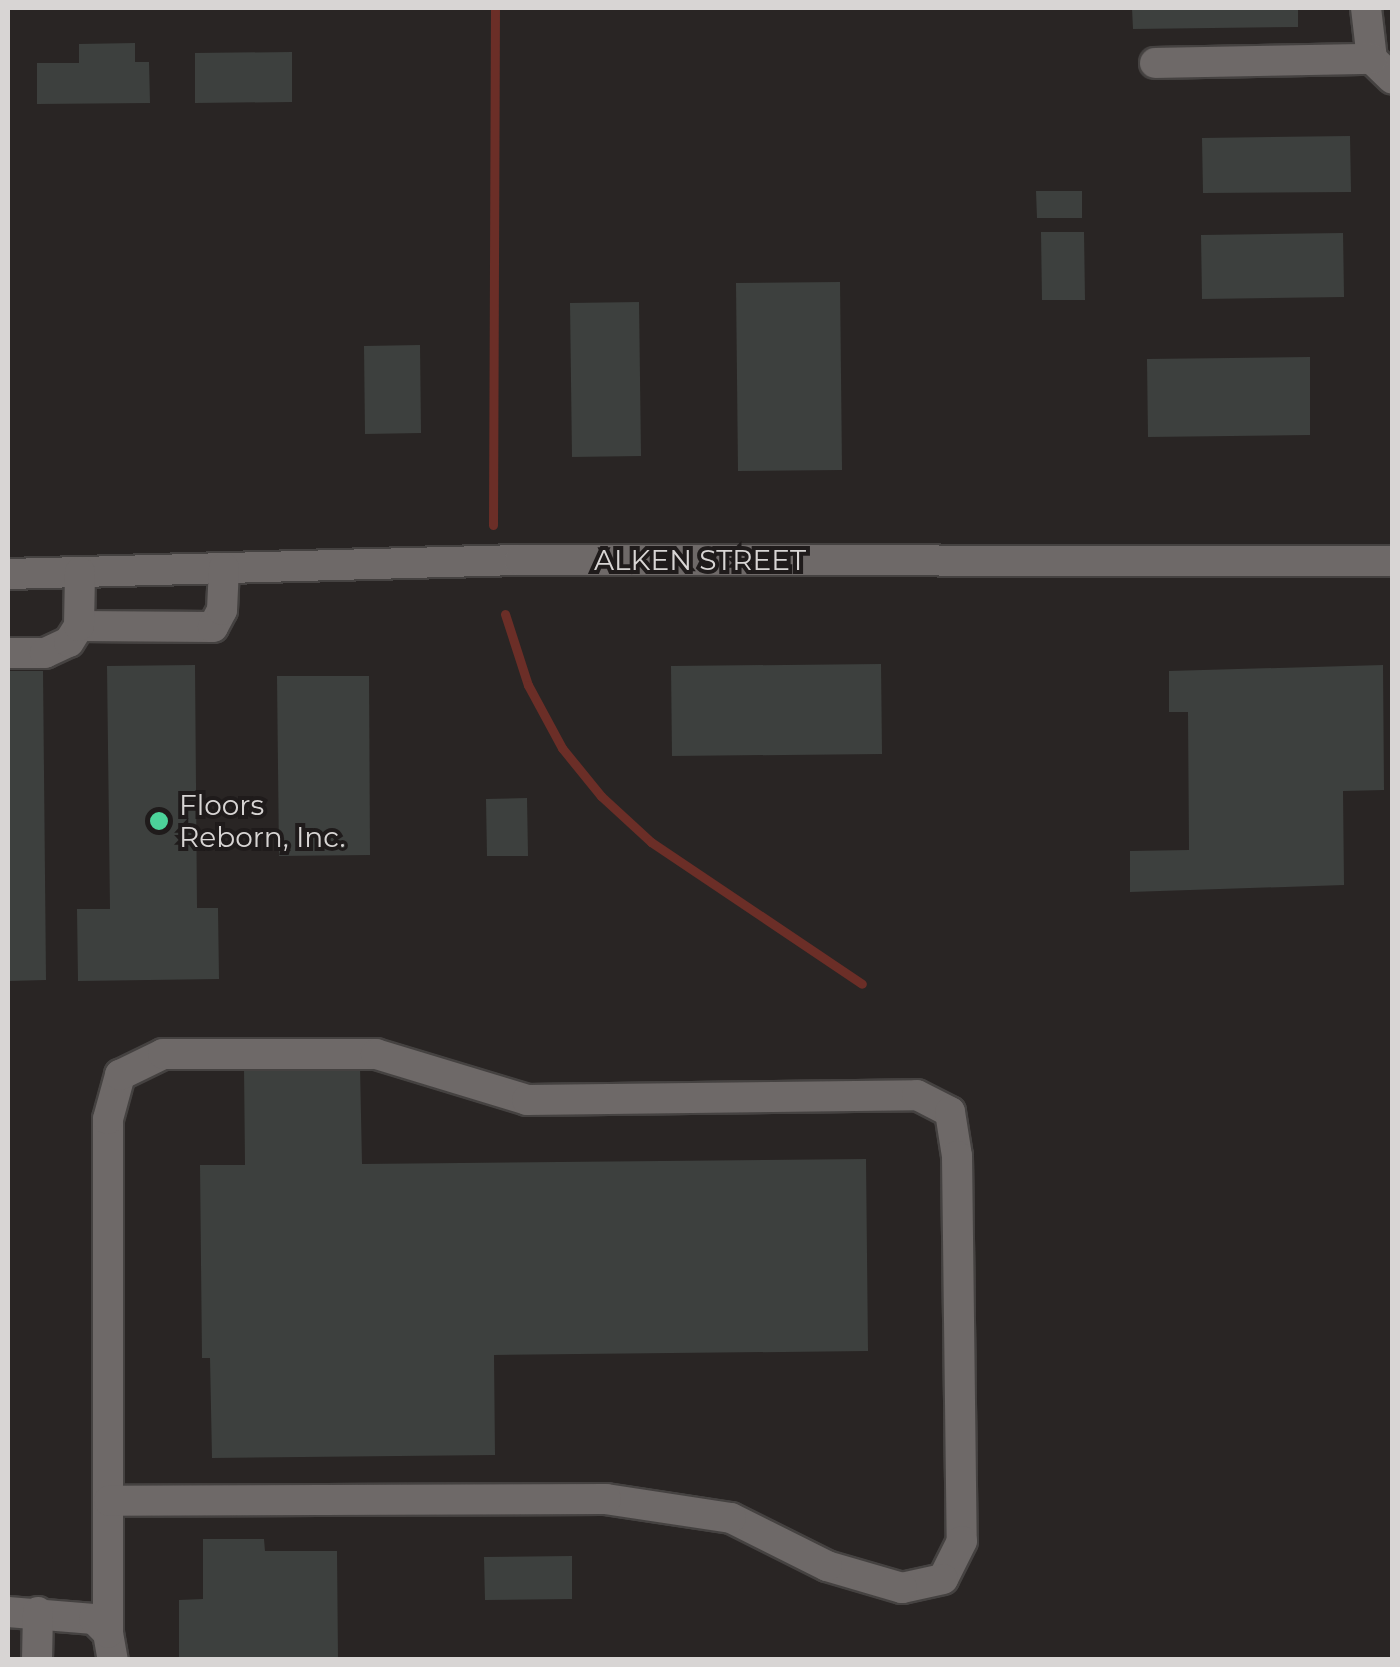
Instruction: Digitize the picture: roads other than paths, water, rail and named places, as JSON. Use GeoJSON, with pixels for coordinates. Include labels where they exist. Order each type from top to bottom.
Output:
{"type":"FeatureCollection","features":[{"type":"Feature","properties":{"kind":"street"},"geometry":{"type":"LineString","coordinates":[[1155,63],[1374,44]]}},
{"type":"Feature","properties":{"kind":"street","name":"ALKEN STREET"},"geometry":{"type":"LineString","coordinates":[[8,574],[520,560],[1392,561]]}},
{"type":"Feature","properties":{"kind":"street"},"geometry":{"type":"LineString","coordinates":[[79,626],[213,627],[222,610],[224,568]]}},
{"type":"Feature","properties":{"kind":"street"},"geometry":{"type":"LineString","coordinates":[[8,653],[58,650],[79,626],[80,572]]}},
{"type":"Feature","properties":{"kind":"street"},"geometry":{"type":"LineString","coordinates":[[109,1501],[606,1499],[731,1518],[826,1566],[902,1588],[943,1579],[962,1542],[957,1156],[950,1112],[917,1095],[527,1100],[376,1054],[163,1054],[120,1074],[108,1119],[109,1501],[110,1646]]}},
{"type":"Feature","properties":{"kind":"street"},"geometry":{"type":"LineString","coordinates":[[37,1660],[23,1612],[77,1613],[110,1646]]}},
{"type":"Feature","properties":{"kind":"waterway"},"geometry":{"type":"LineString","coordinates":[[493,525],[495,8]]}},
{"type":"Feature","properties":{"kind":"waterway"},"geometry":{"type":"LineString","coordinates":[[505,614],[528,685],[562,748],[601,796],[651,842],[862,984]]}},
{"type":"Feature","properties":{"kind":"place","name":"Floors Reborn, Inc."},"geometry":{"type":"Point","coordinates":[159,821]}}]}
